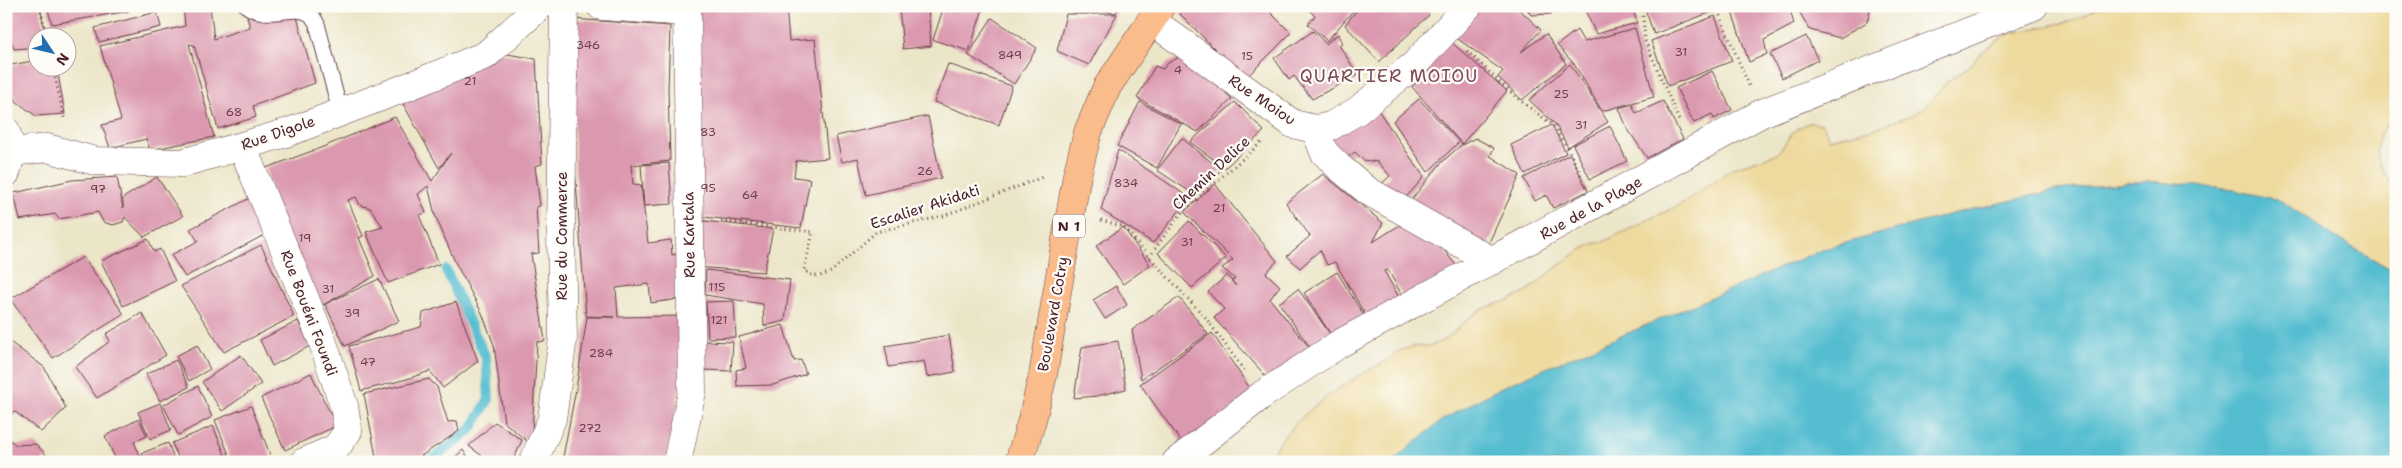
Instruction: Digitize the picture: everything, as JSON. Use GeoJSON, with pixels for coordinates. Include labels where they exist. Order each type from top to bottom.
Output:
{"type":"FeatureCollection","features":[{"type":"Feature","properties":{"kind":"main road","name":"Boulevard Cotry"},"geometry":{"type":"LineString","coordinates":[[1019,462],[1043,375],[1077,176],[1088,132],[1107,87],[1156,13]]}},
{"type":"Feature","properties":{"kind":"street","name":"Rue Digole"},"geometry":{"type":"LineString","coordinates":[[8,152],[47,148],[95,161],[182,163],[289,132],[340,111],[402,90],[486,55],[540,6]]}},
{"type":"Feature","properties":{"kind":"street","name":"Rue du Commerce"},"geometry":{"type":"LineString","coordinates":[[533,462],[552,419],[564,338],[560,233],[564,6]]}},
{"type":"Feature","properties":{"kind":"street"},"geometry":{"type":"LineString","coordinates":[[602,6],[687,9]]}},
{"type":"Feature","properties":{"kind":"street"},"geometry":{"type":"LineString","coordinates":[[1309,128],[1331,126],[1386,90],[1414,65],[1468,6]]}},
{"type":"Feature","properties":{"kind":"street","name":"Rue de la Plage"},"geometry":{"type":"LineString","coordinates":[[1176,462],[1262,394],[1339,344],[1762,113],[2034,6]]}},
{"type":"Feature","properties":{"kind":"street","name":"Rue Kartala"},"geometry":{"type":"LineString","coordinates":[[676,462],[692,392],[687,9]]}},
{"type":"Feature","properties":{"kind":"street","name":"Rue Moiou"},"geometry":{"type":"LineString","coordinates":[[1156,13],[1293,124],[1309,128],[1324,152],[1339,168],[1368,191],[1492,261]]}},
{"type":"Feature","properties":{"kind":"street","name":"Rue Bouéni Foundi"},"geometry":{"type":"LineString","coordinates":[[242,146],[322,340],[344,406],[348,431],[336,448],[304,462]]}},
{"type":"Feature","properties":{"kind":"lane"},"geometry":{"type":"LineString","coordinates":[[247,6],[259,13],[299,11],[310,14],[317,24],[340,111]]}},
{"type":"Feature","properties":{"kind":"path"},"geometry":{"type":"LineString","coordinates":[[40,6],[45,28]]}},
{"type":"Feature","properties":{"kind":"path"},"geometry":{"type":"LineString","coordinates":[[1642,6],[1645,40],[1692,152]]}},
{"type":"Feature","properties":{"kind":"path"},"geometry":{"type":"LineString","coordinates":[[1716,6],[1738,62],[1762,113]]}},
{"type":"Feature","properties":{"kind":"path"},"geometry":{"type":"LineString","coordinates":[[1447,27],[1454,38],[1517,98],[1553,125],[1570,151],[1596,205]]}},
{"type":"Feature","properties":{"kind":"path"},"geometry":{"type":"LineString","coordinates":[[56,78],[65,124],[59,152]]}},
{"type":"Feature","properties":{"kind":"path","name":"Chemin Delice"},"geometry":{"type":"LineString","coordinates":[[1149,257],[1183,211],[1262,142],[1309,128]]}},
{"type":"Feature","properties":{"kind":"path","name":"Escalier Akidati"},"geometry":{"type":"LineString","coordinates":[[689,217],[813,232],[804,270],[813,276],[820,276],[831,272],[876,232],[943,216],[1042,176],[1061,173],[1077,176]]}},
{"type":"Feature","properties":{"kind":"path"},"geometry":{"type":"LineString","coordinates":[[1072,210],[1124,226],[1149,257],[1205,317],[1262,394]]}},
{"type":"Feature","properties":{"kind":"sand"},"geometry":{"type":"Polygon","coordinates":[[[2109,6],[2396,6],[2396,117],[2381,133],[2377,150],[2383,172],[2396,190],[2396,272],[2341,241],[2281,201],[2235,190],[2147,181],[2057,190],[1952,214],[1824,249],[1500,388],[1442,420],[1392,462],[1268,462],[1288,431],[1333,392],[1405,349],[1429,346],[1440,342],[1479,311],[1521,295],[1584,248],[1603,242],[1685,202],[1733,168],[1777,154],[1796,129],[1809,123],[1823,124],[1829,139],[1873,129],[1916,113],[1928,104],[1947,82],[1971,65],[1980,54],[1999,39],[2012,33],[2072,21],[2099,8],[2109,6]]]}},
{"type":"Feature","properties":{"kind":"water"},"geometry":{"type":"Polygon","coordinates":[[[2147,181],[2235,190],[2281,201],[2341,241],[2396,272],[2396,462],[1392,462],[1442,420],[1500,388],[1824,249],[1952,214],[2057,190],[2147,181]]]}},
{"type":"Feature","properties":{"kind":"building"},"geometry":{"type":"Polygon","coordinates":[[[6,6],[40,6],[44,28],[28,28],[28,48],[14,49],[9,33],[6,33],[6,6]]]}},
{"type":"Feature","properties":{"kind":"building"},"geometry":{"type":"Polygon","coordinates":[[[47,6],[128,6],[129,11],[52,24],[47,6]]]}},
{"type":"Feature","properties":{"kind":"building"},"geometry":{"type":"Polygon","coordinates":[[[183,6],[210,6],[214,39],[250,27],[247,17],[294,6],[315,83],[253,106],[256,117],[218,129],[194,45],[189,44],[214,137],[150,150],[146,139],[110,148],[102,125],[121,120],[100,46],[185,26],[183,6]]]}},
{"type":"Feature","properties":{"kind":"building"},"geometry":{"type":"Polygon","coordinates":[[[697,6],[786,6],[789,41],[815,39],[828,158],[796,161],[794,177],[810,179],[801,228],[696,216],[697,6]]]}},
{"type":"Feature","properties":{"kind":"building"},"geometry":{"type":"Polygon","coordinates":[[[928,6],[931,46],[903,49],[899,7],[928,6]]]}},
{"type":"Feature","properties":{"kind":"building"},"geometry":{"type":"Polygon","coordinates":[[[944,6],[984,6],[969,51],[933,40],[944,6]]]}},
{"type":"Feature","properties":{"kind":"building"},"geometry":{"type":"Polygon","coordinates":[[[1090,6],[1120,6],[1116,13],[1088,9],[1090,6]]]}},
{"type":"Feature","properties":{"kind":"building"},"geometry":{"type":"Polygon","coordinates":[[[1188,6],[1264,6],[1291,33],[1245,79],[1180,14],[1188,6]]]}},
{"type":"Feature","properties":{"kind":"building"},"geometry":{"type":"Polygon","coordinates":[[[1305,6],[1357,6],[1327,41],[1308,24],[1315,16],[1305,6]]]}},
{"type":"Feature","properties":{"kind":"building"},"geometry":{"type":"Polygon","coordinates":[[[1360,6],[1421,6],[1429,15],[1379,62],[1345,25],[1360,6]]]}},
{"type":"Feature","properties":{"kind":"building"},"geometry":{"type":"Polygon","coordinates":[[[1479,6],[1516,6],[1541,30],[1521,52],[1546,34],[1566,64],[1522,100],[1498,77],[1503,71],[1455,37],[1479,6]]]}},
{"type":"Feature","properties":{"kind":"building"},"geometry":{"type":"Polygon","coordinates":[[[1525,6],[1559,6],[1551,14],[1531,15],[1525,6]]]}},
{"type":"Feature","properties":{"kind":"building"},"geometry":{"type":"Polygon","coordinates":[[[1569,6],[1632,6],[1637,23],[1596,34],[1584,8],[1574,12],[1569,6]]]}},
{"type":"Feature","properties":{"kind":"building"},"geometry":{"type":"Polygon","coordinates":[[[1644,6],[1712,6],[1714,11],[1654,34],[1644,6]]]}},
{"type":"Feature","properties":{"kind":"building"},"geometry":{"type":"Polygon","coordinates":[[[1730,6],[1789,6],[1794,24],[1764,40],[1767,54],[1749,62],[1730,6]]]}},
{"type":"Feature","properties":{"kind":"building"},"geometry":{"type":"Polygon","coordinates":[[[1796,6],[1871,6],[1867,22],[1840,38],[1810,30],[1796,6]]]}},
{"type":"Feature","properties":{"kind":"building"},"geometry":{"type":"Polygon","coordinates":[[[1937,6],[1953,6],[1953,7],[1938,11],[1937,6]]]}},
{"type":"Feature","properties":{"kind":"building"},"geometry":{"type":"Polygon","coordinates":[[[157,12],[161,27],[99,42],[95,28],[157,12]]]}},
{"type":"Feature","properties":{"kind":"building"},"geometry":{"type":"Polygon","coordinates":[[[1066,14],[1117,14],[1089,65],[1057,51],[1066,14]]]}},
{"type":"Feature","properties":{"kind":"building"},"geometry":{"type":"Polygon","coordinates":[[[1715,16],[1732,61],[1668,86],[1651,41],[1715,16]]]}},
{"type":"Feature","properties":{"kind":"building"},"geometry":{"type":"Polygon","coordinates":[[[992,18],[1037,48],[1014,84],[968,55],[992,18]]]}},
{"type":"Feature","properties":{"kind":"building"},"geometry":{"type":"Polygon","coordinates":[[[572,19],[670,26],[668,89],[670,161],[631,165],[633,184],[641,185],[648,243],[671,240],[672,255],[677,254],[679,299],[651,303],[649,284],[616,288],[618,317],[684,316],[678,405],[665,462],[562,462],[587,317],[615,317],[586,316],[575,168],[572,19]]]}},
{"type":"Feature","properties":{"kind":"building"},"geometry":{"type":"Polygon","coordinates":[[[1635,28],[1654,97],[1602,111],[1574,64],[1557,45],[1577,30],[1584,42],[1635,28]]]}},
{"type":"Feature","properties":{"kind":"building"},"geometry":{"type":"Polygon","coordinates":[[[1313,31],[1326,44],[1338,34],[1342,43],[1339,45],[1358,75],[1312,99],[1294,76],[1289,80],[1274,58],[1313,31]]]}},
{"type":"Feature","properties":{"kind":"building"},"geometry":{"type":"Polygon","coordinates":[[[1806,36],[1818,60],[1782,78],[1770,54],[1806,36]]]}},
{"type":"Feature","properties":{"kind":"building"},"geometry":{"type":"Polygon","coordinates":[[[1450,41],[1507,91],[1462,144],[1412,87],[1450,41]]]}},
{"type":"Feature","properties":{"kind":"building"},"geometry":{"type":"Polygon","coordinates":[[[496,52],[536,59],[542,164],[535,166],[540,206],[536,207],[539,253],[531,254],[545,341],[537,342],[532,433],[527,441],[504,422],[494,345],[482,313],[455,262],[435,215],[428,186],[418,194],[426,213],[419,215],[439,264],[388,283],[366,232],[383,227],[370,208],[360,205],[356,197],[348,200],[363,236],[359,238],[375,276],[323,305],[281,227],[266,168],[395,117],[432,181],[451,153],[439,168],[402,102],[496,52]]]}},
{"type":"Feature","properties":{"kind":"building"},"geometry":{"type":"Polygon","coordinates":[[[1181,56],[1208,75],[1232,99],[1198,132],[1137,98],[1155,66],[1163,69],[1168,63],[1181,56]]]}},
{"type":"Feature","properties":{"kind":"building"},"geometry":{"type":"Polygon","coordinates":[[[28,62],[28,78],[59,78],[65,114],[36,116],[16,101],[6,66],[28,62]]]}},
{"type":"Feature","properties":{"kind":"building"},"geometry":{"type":"Polygon","coordinates":[[[948,64],[1012,86],[999,125],[934,102],[948,64]]]}},
{"type":"Feature","properties":{"kind":"building"},"geometry":{"type":"Polygon","coordinates":[[[1570,64],[1608,122],[1568,147],[1556,125],[1529,100],[1570,64]]]}},
{"type":"Feature","properties":{"kind":"building"},"geometry":{"type":"Polygon","coordinates":[[[1712,71],[1732,110],[1714,119],[1712,114],[1694,123],[1676,88],[1712,71]]]}},
{"type":"Feature","properties":{"kind":"building"},"geometry":{"type":"Polygon","coordinates":[[[1419,99],[1459,142],[1428,172],[1393,121],[1419,99]]]}},
{"type":"Feature","properties":{"kind":"building"},"geometry":{"type":"Polygon","coordinates":[[[1663,101],[1683,139],[1647,158],[1627,128],[1619,108],[1632,104],[1636,113],[1663,101]]]}},
{"type":"Feature","properties":{"kind":"building"},"geometry":{"type":"Polygon","coordinates":[[[1140,102],[1181,124],[1157,168],[1117,146],[1140,102]]]}},
{"type":"Feature","properties":{"kind":"building"},"geometry":{"type":"Polygon","coordinates":[[[1235,102],[1264,131],[1225,168],[1190,142],[1235,102]]]}},
{"type":"Feature","properties":{"kind":"building"},"geometry":{"type":"Polygon","coordinates":[[[1378,110],[1424,177],[1400,204],[1378,187],[1390,176],[1378,162],[1363,160],[1355,152],[1338,164],[1321,140],[1378,110]]]}},
{"type":"Feature","properties":{"kind":"building"},"geometry":{"type":"Polygon","coordinates":[[[928,116],[941,178],[866,195],[858,158],[842,162],[836,136],[928,116]]]}},
{"type":"Feature","properties":{"kind":"building"},"geometry":{"type":"Polygon","coordinates":[[[1552,125],[1566,153],[1525,174],[1511,145],[1552,125]]]}},
{"type":"Feature","properties":{"kind":"building"},"geometry":{"type":"Polygon","coordinates":[[[1610,126],[1627,161],[1590,179],[1573,145],[1610,126]]]}},
{"type":"Feature","properties":{"kind":"building"},"geometry":{"type":"Polygon","coordinates":[[[1182,138],[1221,170],[1195,195],[1157,170],[1182,138]]]}},
{"type":"Feature","properties":{"kind":"building"},"geometry":{"type":"Polygon","coordinates":[[[1475,138],[1494,148],[1490,156],[1520,175],[1486,249],[1407,205],[1441,163],[1460,146],[1475,138]]]}},
{"type":"Feature","properties":{"kind":"building"},"geometry":{"type":"Polygon","coordinates":[[[1118,150],[1190,198],[1153,243],[1101,210],[1118,150]]]}},
{"type":"Feature","properties":{"kind":"building"},"geometry":{"type":"Polygon","coordinates":[[[1570,154],[1588,191],[1553,208],[1546,195],[1535,201],[1524,178],[1570,154]]]}},
{"type":"Feature","properties":{"kind":"building"},"geometry":{"type":"Polygon","coordinates":[[[669,163],[672,204],[644,206],[641,165],[669,163]]]}},
{"type":"Feature","properties":{"kind":"building"},"geometry":{"type":"Polygon","coordinates":[[[1323,174],[1383,223],[1373,242],[1403,223],[1441,246],[1458,268],[1403,297],[1388,270],[1384,271],[1400,299],[1366,316],[1335,262],[1327,265],[1320,250],[1300,268],[1287,256],[1310,236],[1286,203],[1323,174]]]}},
{"type":"Feature","properties":{"kind":"building"},"geometry":{"type":"Polygon","coordinates":[[[117,177],[123,208],[123,198],[157,177],[183,216],[144,237],[125,217],[123,222],[113,225],[103,222],[98,212],[59,219],[55,214],[20,220],[14,193],[72,180],[117,177]]]}},
{"type":"Feature","properties":{"kind":"building"},"geometry":{"type":"Polygon","coordinates":[[[1215,184],[1277,261],[1266,273],[1280,286],[1270,299],[1312,351],[1270,381],[1214,318],[1224,309],[1208,292],[1227,275],[1236,286],[1232,281],[1235,279],[1222,268],[1233,260],[1184,212],[1215,184]]]}},
{"type":"Feature","properties":{"kind":"building"},"geometry":{"type":"Polygon","coordinates":[[[250,198],[268,233],[185,277],[171,255],[198,241],[190,229],[250,198]]]}},
{"type":"Feature","properties":{"kind":"building"},"geometry":{"type":"Polygon","coordinates":[[[696,220],[773,229],[764,272],[694,267],[696,220]]]}},
{"type":"Feature","properties":{"kind":"building"},"geometry":{"type":"Polygon","coordinates":[[[1189,221],[1226,258],[1192,288],[1158,253],[1189,221]]]}},
{"type":"Feature","properties":{"kind":"building"},"geometry":{"type":"Polygon","coordinates":[[[1123,227],[1150,265],[1123,284],[1096,246],[1123,227]]]}},
{"type":"Feature","properties":{"kind":"building"},"geometry":{"type":"Polygon","coordinates":[[[148,239],[154,252],[160,249],[175,281],[123,306],[101,261],[148,239]]]}},
{"type":"Feature","properties":{"kind":"building"},"geometry":{"type":"Polygon","coordinates":[[[261,245],[294,316],[224,352],[181,286],[261,245]]]}},
{"type":"Feature","properties":{"kind":"building"},"geometry":{"type":"Polygon","coordinates":[[[83,257],[124,314],[53,358],[10,299],[83,257]]]}},
{"type":"Feature","properties":{"kind":"building"},"geometry":{"type":"Polygon","coordinates":[[[706,270],[790,280],[785,321],[764,326],[763,304],[705,295],[706,270]]]}},
{"type":"Feature","properties":{"kind":"building"},"geometry":{"type":"Polygon","coordinates":[[[1337,272],[1365,317],[1333,338],[1304,293],[1337,272]]]}},
{"type":"Feature","properties":{"kind":"building"},"geometry":{"type":"Polygon","coordinates":[[[379,279],[399,321],[345,346],[325,304],[379,279]]]}},
{"type":"Feature","properties":{"kind":"building"},"geometry":{"type":"Polygon","coordinates":[[[1116,286],[1127,305],[1105,319],[1093,300],[1116,286]]]}},
{"type":"Feature","properties":{"kind":"building"},"geometry":{"type":"Polygon","coordinates":[[[1298,289],[1331,335],[1310,347],[1279,303],[1298,289]]]}},
{"type":"Feature","properties":{"kind":"building"},"geometry":{"type":"Polygon","coordinates":[[[1179,297],[1208,334],[1141,379],[1132,330],[1179,297]]]}},
{"type":"Feature","properties":{"kind":"building"},"geometry":{"type":"Polygon","coordinates":[[[734,301],[736,337],[708,338],[706,302],[734,301]]]}},
{"type":"Feature","properties":{"kind":"building"},"geometry":{"type":"Polygon","coordinates":[[[456,302],[478,361],[443,388],[430,371],[361,391],[349,346],[421,327],[423,313],[456,302]]]}},
{"type":"Feature","properties":{"kind":"building"},"geometry":{"type":"Polygon","coordinates":[[[142,313],[166,355],[97,398],[75,367],[110,341],[106,334],[142,313]]]}},
{"type":"Feature","properties":{"kind":"building"},"geometry":{"type":"Polygon","coordinates":[[[298,321],[310,346],[272,366],[260,340],[298,321]]]}},
{"type":"Feature","properties":{"kind":"building"},"geometry":{"type":"Polygon","coordinates":[[[783,325],[794,361],[801,360],[806,374],[773,385],[737,386],[736,370],[746,368],[739,337],[783,325]]]}},
{"type":"Feature","properties":{"kind":"building"},"geometry":{"type":"Polygon","coordinates":[[[1212,333],[1254,394],[1183,444],[1140,384],[1212,333]]]}},
{"type":"Feature","properties":{"kind":"building"},"geometry":{"type":"Polygon","coordinates":[[[949,335],[955,372],[927,377],[924,361],[889,367],[885,346],[949,335]]]}},
{"type":"Feature","properties":{"kind":"building"},"geometry":{"type":"Polygon","coordinates":[[[6,339],[44,367],[66,408],[41,432],[14,411],[11,415],[6,412],[6,339]]]}},
{"type":"Feature","properties":{"kind":"building"},"geometry":{"type":"Polygon","coordinates":[[[704,341],[733,342],[731,371],[704,370],[704,341]]]}},
{"type":"Feature","properties":{"kind":"building"},"geometry":{"type":"Polygon","coordinates":[[[1118,341],[1126,389],[1097,396],[1074,398],[1082,347],[1118,341]]]}},
{"type":"Feature","properties":{"kind":"building"},"geometry":{"type":"Polygon","coordinates":[[[197,345],[210,369],[189,381],[176,356],[197,345]]]}},
{"type":"Feature","properties":{"kind":"building"},"geometry":{"type":"Polygon","coordinates":[[[241,355],[261,384],[222,411],[202,382],[241,355]]]}},
{"type":"Feature","properties":{"kind":"building"},"geometry":{"type":"Polygon","coordinates":[[[176,360],[189,387],[160,401],[146,374],[176,360]]]}},
{"type":"Feature","properties":{"kind":"building"},"geometry":{"type":"Polygon","coordinates":[[[311,373],[336,426],[285,450],[261,398],[311,373]]]}},
{"type":"Feature","properties":{"kind":"building"},"geometry":{"type":"Polygon","coordinates":[[[429,379],[437,387],[448,422],[457,421],[459,431],[412,462],[377,462],[364,394],[429,379]]]}},
{"type":"Feature","properties":{"kind":"building"},"geometry":{"type":"Polygon","coordinates":[[[198,386],[212,417],[178,435],[163,405],[198,386]]]}},
{"type":"Feature","properties":{"kind":"building"},"geometry":{"type":"Polygon","coordinates":[[[160,403],[171,430],[150,439],[138,412],[160,403]]]}},
{"type":"Feature","properties":{"kind":"building"},"geometry":{"type":"Polygon","coordinates":[[[251,406],[273,462],[232,462],[215,420],[251,406]]]}},
{"type":"Feature","properties":{"kind":"building"},"geometry":{"type":"Polygon","coordinates":[[[139,419],[147,436],[134,442],[143,462],[117,462],[105,436],[139,419]]]}},
{"type":"Feature","properties":{"kind":"building"},"geometry":{"type":"Polygon","coordinates":[[[495,422],[522,440],[513,462],[490,462],[469,446],[495,422]]]}},
{"type":"Feature","properties":{"kind":"building"},"geometry":{"type":"Polygon","coordinates":[[[213,426],[228,462],[180,462],[172,443],[213,426]]]}},
{"type":"Feature","properties":{"kind":"building"},"geometry":{"type":"Polygon","coordinates":[[[6,437],[16,445],[36,444],[47,456],[42,462],[6,462],[6,437]]]}},
{"type":"Feature","properties":{"kind":"building"},"geometry":{"type":"Polygon","coordinates":[[[168,443],[175,462],[146,462],[142,453],[168,443]]]}},
{"type":"Feature","properties":{"kind":"building"},"geometry":{"type":"Polygon","coordinates":[[[463,450],[471,462],[450,462],[463,450]]]}},
{"type":"Feature","properties":{"kind":"waterway"},"geometry":{"type":"LineString","coordinates":[[426,462],[435,458],[471,429],[489,399],[486,358],[446,270]]}},
{"type":"Feature","properties":{"kind":"district","name":"QUARTIER MOIOU"},"geometry":{"type":"Point","coordinates":[1389,76]}}]}
